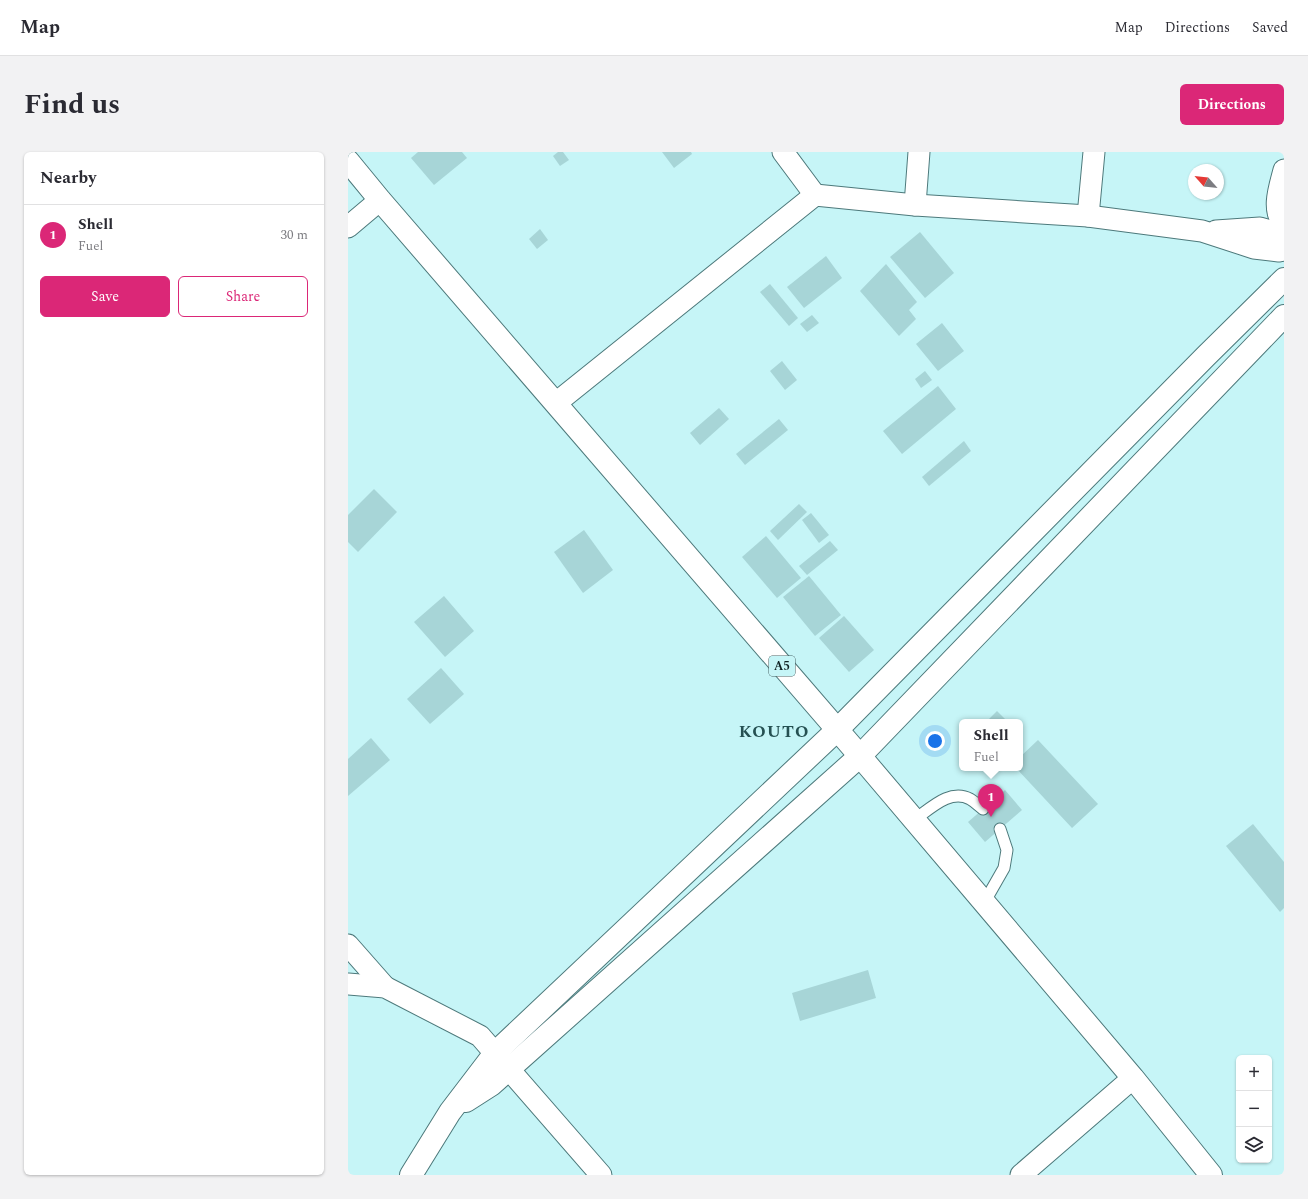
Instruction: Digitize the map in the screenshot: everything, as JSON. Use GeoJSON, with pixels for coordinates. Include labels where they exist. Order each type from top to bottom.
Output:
{"type":"FeatureCollection","features":[{"type":"Feature","properties":{"kind":"main road","name":"A5"},"geometry":{"type":"LineString","coordinates":[[348,161],[860,756],[1133,1078],[1211,1175]]}},
{"type":"Feature","properties":{"kind":"main road"},"geometry":{"type":"LineString","coordinates":[[411,1175],[450,1112],[491,1085],[502,1061],[837,730],[1200,362],[1284,279]]}},
{"type":"Feature","properties":{"kind":"main road"},"geometry":{"type":"LineString","coordinates":[[502,1061],[860,756],[1284,316]]}},
{"type":"Feature","properties":{"kind":"street"},"geometry":{"type":"LineString","coordinates":[[783,152],[814,195]]}},
{"type":"Feature","properties":{"kind":"street"},"geometry":{"type":"LineString","coordinates":[[915,205],[919,152]]}},
{"type":"Feature","properties":{"kind":"street"},"geometry":{"type":"LineString","coordinates":[[1088,216],[1094,152]]}},
{"type":"Feature","properties":{"kind":"street"},"geometry":{"type":"LineString","coordinates":[[1284,170],[1279,189],[1277,210],[1284,224]]}},
{"type":"Feature","properties":{"kind":"street"},"geometry":{"type":"LineString","coordinates":[[556,403],[814,195],[915,205],[1088,216],[1202,232],[1254,248],[1279,251],[1284,250]]}},
{"type":"Feature","properties":{"kind":"street"},"geometry":{"type":"LineString","coordinates":[[348,227],[380,200]]}},
{"type":"Feature","properties":{"kind":"street"},"geometry":{"type":"LineString","coordinates":[[1202,232],[1260,228],[1284,235]]}},
{"type":"Feature","properties":{"kind":"street"},"geometry":{"type":"LineString","coordinates":[[348,945],[386,987],[480,1036],[601,1175]]}},
{"type":"Feature","properties":{"kind":"street"},"geometry":{"type":"LineString","coordinates":[[348,984],[386,987]]}},
{"type":"Feature","properties":{"kind":"street"},"geometry":{"type":"LineString","coordinates":[[1021,1175],[1133,1078]]}},
{"type":"Feature","properties":{"kind":"lane"},"geometry":{"type":"LineString","coordinates":[[914,820],[943,800],[959,795],[971,799],[983,809]]}},
{"type":"Feature","properties":{"kind":"lane"},"geometry":{"type":"LineString","coordinates":[[984,903],[1004,868],[1007,850],[1000,829]]}},
{"type":"Feature","properties":{"kind":"building"},"geometry":{"type":"Polygon","coordinates":[[[418,152],[462,152],[467,158],[434,185],[411,158],[418,152]]]}},
{"type":"Feature","properties":{"kind":"building"},"geometry":{"type":"Polygon","coordinates":[[[558,152],[563,152],[569,160],[560,166],[553,156],[558,152]]]}},
{"type":"Feature","properties":{"kind":"building"},"geometry":{"type":"Polygon","coordinates":[[[662,152],[691,152],[692,154],[674,168],[662,152]]]}},
{"type":"Feature","properties":{"kind":"building"},"geometry":{"type":"Polygon","coordinates":[[[540,229],[548,240],[537,249],[529,239],[540,229]]]}},
{"type":"Feature","properties":{"kind":"building"},"geometry":{"type":"Polygon","coordinates":[[[920,232],[954,273],[925,298],[890,257],[920,232]]]}},
{"type":"Feature","properties":{"kind":"building"},"geometry":{"type":"Polygon","coordinates":[[[826,256],[842,278],[804,308],[787,287],[826,256]]]}},
{"type":"Feature","properties":{"kind":"building"},"geometry":{"type":"Polygon","coordinates":[[[886,264],[917,302],[909,310],[916,319],[899,336],[860,291],[886,264]]]}},
{"type":"Feature","properties":{"kind":"building"},"geometry":{"type":"Polygon","coordinates":[[[770,284],[798,318],[789,326],[760,292],[770,284]]]}},
{"type":"Feature","properties":{"kind":"building"},"geometry":{"type":"Polygon","coordinates":[[[812,315],[819,323],[807,332],[800,324],[812,315]]]}},
{"type":"Feature","properties":{"kind":"building"},"geometry":{"type":"Polygon","coordinates":[[[942,323],[964,351],[938,371],[916,344],[942,323]]]}},
{"type":"Feature","properties":{"kind":"building"},"geometry":{"type":"Polygon","coordinates":[[[782,361],[797,380],[785,390],[770,371],[782,361]]]}},
{"type":"Feature","properties":{"kind":"building"},"geometry":{"type":"Polygon","coordinates":[[[925,371],[932,380],[921,388],[915,379],[925,371]]]}},
{"type":"Feature","properties":{"kind":"building"},"geometry":{"type":"Polygon","coordinates":[[[938,386],[956,409],[902,454],[883,431],[938,386]]]}},
{"type":"Feature","properties":{"kind":"building"},"geometry":{"type":"Polygon","coordinates":[[[719,408],[729,419],[700,445],[690,433],[719,408]]]}},
{"type":"Feature","properties":{"kind":"building"},"geometry":{"type":"Polygon","coordinates":[[[779,419],[788,430],[745,465],[736,454],[779,419]]]}},
{"type":"Feature","properties":{"kind":"building"},"geometry":{"type":"Polygon","coordinates":[[[964,441],[971,451],[929,486],[922,477],[964,441]]]}},
{"type":"Feature","properties":{"kind":"building"},"geometry":{"type":"Polygon","coordinates":[[[374,489],[397,512],[358,552],[348,542],[348,515],[374,489]]]}},
{"type":"Feature","properties":{"kind":"building"},"geometry":{"type":"Polygon","coordinates":[[[799,504],[807,512],[778,540],[770,531],[799,504]]]}},
{"type":"Feature","properties":{"kind":"building"},"geometry":{"type":"Polygon","coordinates":[[[811,513],[829,535],[819,543],[802,520],[811,513]]]}},
{"type":"Feature","properties":{"kind":"building"},"geometry":{"type":"Polygon","coordinates":[[[584,530],[613,570],[583,593],[554,552],[584,530]]]}},
{"type":"Feature","properties":{"kind":"building"},"geometry":{"type":"Polygon","coordinates":[[[766,536],[801,578],[777,598],[742,557],[766,536]]]}},
{"type":"Feature","properties":{"kind":"building"},"geometry":{"type":"Polygon","coordinates":[[[830,541],[838,550],[807,575],[799,566],[830,541]]]}},
{"type":"Feature","properties":{"kind":"building"},"geometry":{"type":"Polygon","coordinates":[[[809,576],[841,615],[815,636],[783,597],[809,576]]]}},
{"type":"Feature","properties":{"kind":"building"},"geometry":{"type":"Polygon","coordinates":[[[444,596],[474,631],[445,657],[414,622],[444,596]]]}},
{"type":"Feature","properties":{"kind":"building"},"geometry":{"type":"Polygon","coordinates":[[[844,616],[874,650],[849,672],[819,638],[844,616]]]}},
{"type":"Feature","properties":{"kind":"building"},"geometry":{"type":"Polygon","coordinates":[[[441,668],[464,694],[430,724],[407,699],[441,668]]]}},
{"type":"Feature","properties":{"kind":"building"},"geometry":{"type":"Polygon","coordinates":[[[997,711],[1005,719],[989,719],[997,711]]]}},
{"type":"Feature","properties":{"kind":"building"},"geometry":{"type":"Polygon","coordinates":[[[371,738],[390,760],[348,796],[348,759],[371,738]]]}},
{"type":"Feature","properties":{"kind":"building"},"geometry":{"type":"Polygon","coordinates":[[[1038,740],[1098,804],[1072,828],[1019,771],[1023,771],[1023,754],[1038,740]]]}},
{"type":"Feature","properties":{"kind":"building"},"geometry":{"type":"Polygon","coordinates":[[[1005,790],[1022,810],[985,842],[968,822],[1005,790]]]}},
{"type":"Feature","properties":{"kind":"building"},"geometry":{"type":"Polygon","coordinates":[[[1253,824],[1284,862],[1284,908],[1280,912],[1226,846],[1253,824]]]}},
{"type":"Feature","properties":{"kind":"building"},"geometry":{"type":"Polygon","coordinates":[[[868,970],[876,998],[800,1021],[792,993],[868,970]]]}},
{"type":"Feature","properties":{"kind":"place","name":"Shell"},"geometry":{"type":"Point","coordinates":[991,817]}},
{"type":"Feature","properties":{"kind":"district","name":"KOUTO"},"geometry":{"type":"Point","coordinates":[774,732]}}]}
